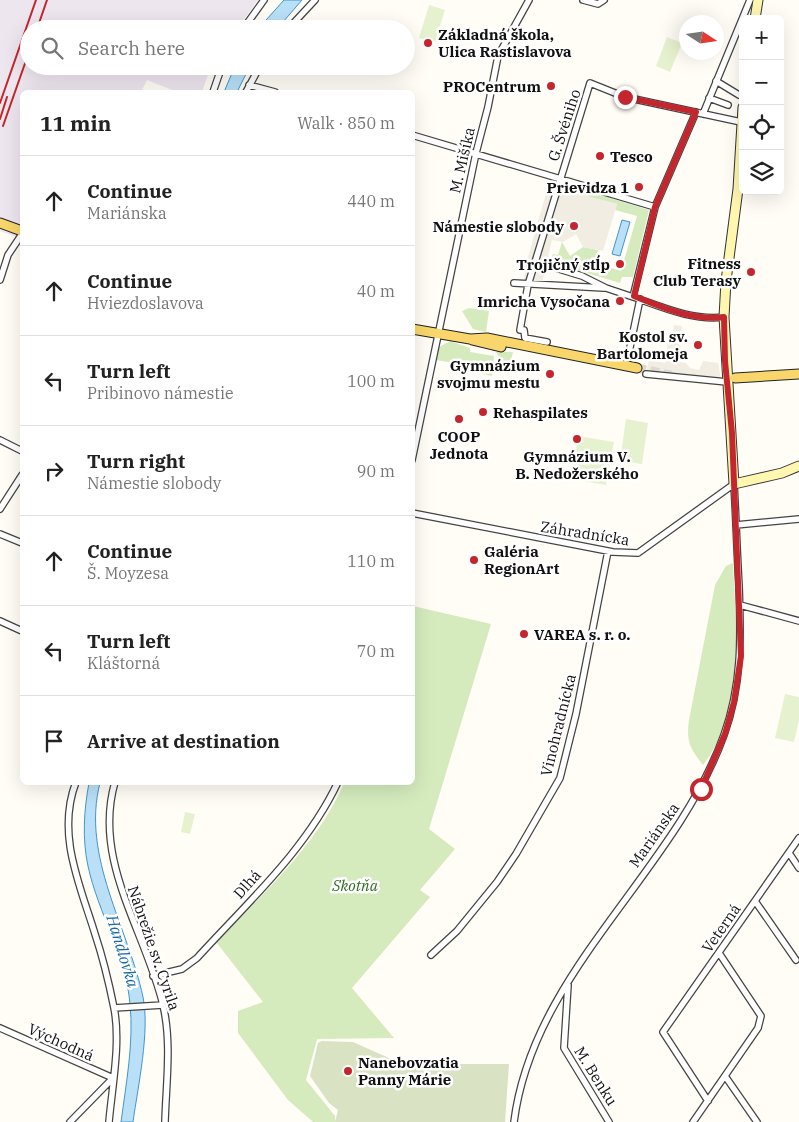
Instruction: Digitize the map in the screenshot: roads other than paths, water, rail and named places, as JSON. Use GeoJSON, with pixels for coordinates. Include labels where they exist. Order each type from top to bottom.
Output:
{"type":"FeatureCollection","features":[{"type":"Feature","properties":{"kind":"main road"},"geometry":{"type":"LineString","coordinates":[[0,223],[20,231]]}},
{"type":"Feature","properties":{"kind":"main road"},"geometry":{"type":"LineString","coordinates":[[415,329],[470,339],[487,338],[545,347],[637,368]]}},
{"type":"Feature","properties":{"kind":"main road"},"geometry":{"type":"LineString","coordinates":[[731,380],[799,374]]}},
{"type":"Feature","properties":{"kind":"street"},"geometry":{"type":"LineString","coordinates":[[250,20],[264,0]]}},
{"type":"Feature","properties":{"kind":"street"},"geometry":{"type":"LineString","coordinates":[[296,20],[315,0]]}},
{"type":"Feature","properties":{"kind":"street","name":"M. Mišíka"},"geometry":{"type":"LineString","coordinates":[[439,333],[498,56],[529,0]]}},
{"type":"Feature","properties":{"kind":"street"},"geometry":{"type":"LineString","coordinates":[[583,0],[589,3],[602,1]]}},
{"type":"Feature","properties":{"kind":"street"},"geometry":{"type":"LineString","coordinates":[[703,114],[750,0]]}},
{"type":"Feature","properties":{"kind":"street"},"geometry":{"type":"LineString","coordinates":[[756,15],[758,0]]}},
{"type":"Feature","properties":{"kind":"street"},"geometry":{"type":"LineString","coordinates":[[213,90],[219,75]]}},
{"type":"Feature","properties":{"kind":"street"},"geometry":{"type":"LineString","coordinates":[[247,90],[255,75]]}},
{"type":"Feature","properties":{"kind":"street"},"geometry":{"type":"LineString","coordinates":[[716,81],[739,94]]}},
{"type":"Feature","properties":{"kind":"street","name":"G. Švéniho"},"geometry":{"type":"LineString","coordinates":[[560,177],[590,83],[625,97],[696,112]]}},
{"type":"Feature","properties":{"kind":"street"},"geometry":{"type":"LineString","coordinates":[[250,85],[268,90]]}},
{"type":"Feature","properties":{"kind":"street"},"geometry":{"type":"LineString","coordinates":[[709,98],[728,105]]}},
{"type":"Feature","properties":{"kind":"street"},"geometry":{"type":"LineString","coordinates":[[634,296],[655,207],[696,112],[739,122]]}},
{"type":"Feature","properties":{"kind":"street"},"geometry":{"type":"LineString","coordinates":[[415,136],[560,177],[655,207]]}},
{"type":"Feature","properties":{"kind":"street","name":"Mariánska"},"geometry":{"type":"LineString","coordinates":[[514,1122],[519,1092],[528,1060],[547,1017],[568,983],[694,802],[725,734],[738,688],[741,656],[740,605],[731,380],[725,361],[724,317],[726,281],[738,188],[740,150]]}},
{"type":"Feature","properties":{"kind":"street"},"geometry":{"type":"LineString","coordinates":[[545,347],[525,338],[524,330],[520,330],[528,285],[560,177]]}},
{"type":"Feature","properties":{"kind":"street"},"geometry":{"type":"LineString","coordinates":[[0,280],[8,255],[20,235]]}},
{"type":"Feature","properties":{"kind":"street"},"geometry":{"type":"LineString","coordinates":[[536,262],[582,276],[606,288],[679,312],[711,319],[724,317]]}},
{"type":"Feature","properties":{"kind":"street"},"geometry":{"type":"LineString","coordinates":[[514,283],[606,288]]}},
{"type":"Feature","properties":{"kind":"street"},"geometry":{"type":"LineString","coordinates":[[628,357],[640,299]]}},
{"type":"Feature","properties":{"kind":"street"},"geometry":{"type":"LineString","coordinates":[[415,446],[439,333]]}},
{"type":"Feature","properties":{"kind":"street"},"geometry":{"type":"LineString","coordinates":[[646,374],[731,380]]}},
{"type":"Feature","properties":{"kind":"street"},"geometry":{"type":"LineString","coordinates":[[0,440],[20,450]]}},
{"type":"Feature","properties":{"kind":"street"},"geometry":{"type":"LineString","coordinates":[[734,484],[782,473],[799,466]]}},
{"type":"Feature","properties":{"kind":"street"},"geometry":{"type":"LineString","coordinates":[[0,509],[20,478]]}},
{"type":"Feature","properties":{"kind":"street","name":"Záhradnícka"},"geometry":{"type":"LineString","coordinates":[[415,514],[608,551],[638,553],[734,484]]}},
{"type":"Feature","properties":{"kind":"street"},"geometry":{"type":"LineString","coordinates":[[736,525],[799,519]]}},
{"type":"Feature","properties":{"kind":"street"},"geometry":{"type":"LineString","coordinates":[[0,534],[20,542]]}},
{"type":"Feature","properties":{"kind":"street","name":"Vinohradnícka"},"geometry":{"type":"LineString","coordinates":[[431,955],[457,931],[497,882],[516,854],[560,778],[576,714],[608,551]]}},
{"type":"Feature","properties":{"kind":"street"},"geometry":{"type":"LineString","coordinates":[[740,605],[799,621]]}},
{"type":"Feature","properties":{"kind":"street"},"geometry":{"type":"LineString","coordinates":[[0,621],[20,629]]}},
{"type":"Feature","properties":{"kind":"street"},"geometry":{"type":"LineString","coordinates":[[75,785],[68,818],[70,854],[96,937],[114,1008],[116,1027],[109,1122]]}},
{"type":"Feature","properties":{"kind":"street","name":"Nábrežie sv. Cyrila"},"geometry":{"type":"LineString","coordinates":[[116,785],[110,833],[119,885],[163,1005],[168,1042],[165,1122]]}},
{"type":"Feature","properties":{"kind":"street","name":"Dlhá"},"geometry":{"type":"LineString","coordinates":[[153,976],[182,969],[197,958],[294,851],[329,801],[337,785]]}},
{"type":"Feature","properties":{"kind":"street","name":"Veterná"},"geometry":{"type":"LineString","coordinates":[[708,1101],[663,1032],[799,838]]}},
{"type":"Feature","properties":{"kind":"street"},"geometry":{"type":"LineString","coordinates":[[789,853],[799,868]]}},
{"type":"Feature","properties":{"kind":"street"},"geometry":{"type":"LineString","coordinates":[[755,900],[796,960]]}},
{"type":"Feature","properties":{"kind":"street"},"geometry":{"type":"LineString","coordinates":[[694,1122],[758,1028],[761,1016],[719,953]]}},
{"type":"Feature","properties":{"kind":"street","name":"M. Benku"},"geometry":{"type":"LineString","coordinates":[[568,983],[564,1048],[609,1122]]}},
{"type":"Feature","properties":{"kind":"street"},"geometry":{"type":"LineString","coordinates":[[114,1008],[163,1005]]}},
{"type":"Feature","properties":{"kind":"street","name":"Východná"},"geometry":{"type":"LineString","coordinates":[[0,1028],[112,1078]]}},
{"type":"Feature","properties":{"kind":"street"},"geometry":{"type":"LineString","coordinates":[[726,1076],[757,1122]]}},
{"type":"Feature","properties":{"kind":"street"},"geometry":{"type":"LineString","coordinates":[[70,1122],[112,1078]]}},
{"type":"Feature","properties":{"kind":"water"},"geometry":{"type":"Polygon","coordinates":[[[284,0],[302,0],[285,20],[266,20],[284,0]]]}},
{"type":"Feature","properties":{"kind":"water"},"geometry":{"type":"Polygon","coordinates":[[[231,75],[246,75],[238,90],[225,90],[231,75]]]}},
{"type":"Feature","properties":{"kind":"water"},"geometry":{"type":"Polygon","coordinates":[[[622,220],[630,222],[620,256],[612,254],[622,220]]]}},
{"type":"Feature","properties":{"kind":"water","name":"Handlovka"},"geometry":{"type":"Polygon","coordinates":[[[89,785],[100,785],[96,810],[101,864],[143,997],[145,1011],[144,1042],[133,1122],[121,1122],[129,1063],[130,1004],[118,952],[98,901],[88,866],[84,824],[89,785]]]}},
{"type":"Feature","properties":{"kind":"tunnel"},"geometry":{"type":"LineString","coordinates":[[637,368],[671,375]]}},
{"type":"Feature","properties":{"kind":"railway"},"geometry":{"type":"LineString","coordinates":[[29,20],[36,0]]}},
{"type":"Feature","properties":{"kind":"railway"},"geometry":{"type":"LineString","coordinates":[[40,20],[47,0]]}},
{"type":"Feature","properties":{"kind":"railway"},"geometry":{"type":"LineString","coordinates":[[0,103],[20,46]]}},
{"type":"Feature","properties":{"kind":"railway"},"geometry":{"type":"LineString","coordinates":[[3,126],[21,75]]}},
{"type":"Feature","properties":{"kind":"railway"},"geometry":{"type":"LineString","coordinates":[[0,119],[7,97]]}},
{"type":"Feature","properties":{"kind":"place","name":"Základná škola, Ulica Rastislavova"},"geometry":{"type":"Point","coordinates":[428,43]}},
{"type":"Feature","properties":{"kind":"place","name":"PROCentrum"},"geometry":{"type":"Point","coordinates":[551,86]}},
{"type":"Feature","properties":{"kind":"place","name":"Tesco"},"geometry":{"type":"Point","coordinates":[600,156]}},
{"type":"Feature","properties":{"kind":"place","name":"Prievidza 1"},"geometry":{"type":"Point","coordinates":[639,187]}},
{"type":"Feature","properties":{"kind":"place","name":"Námestie slobody"},"geometry":{"type":"Point","coordinates":[574,226]}},
{"type":"Feature","properties":{"kind":"place","name":"Trojičný stĺp"},"geometry":{"type":"Point","coordinates":[620,264]}},
{"type":"Feature","properties":{"kind":"place","name":"Fitness Club Terasy"},"geometry":{"type":"Point","coordinates":[751,272]}},
{"type":"Feature","properties":{"kind":"place","name":"Imricha Vysočana"},"geometry":{"type":"Point","coordinates":[620,301]}},
{"type":"Feature","properties":{"kind":"place","name":"Kostol sv. Bartolomeja"},"geometry":{"type":"Point","coordinates":[698,345]}},
{"type":"Feature","properties":{"kind":"place","name":"Gymnázium svojmu mestu"},"geometry":{"type":"Point","coordinates":[550,374]}},
{"type":"Feature","properties":{"kind":"place","name":"Rehaspilates"},"geometry":{"type":"Point","coordinates":[483,412]}},
{"type":"Feature","properties":{"kind":"place","name":"COOP Jednota"},"geometry":{"type":"Point","coordinates":[459,419]}},
{"type":"Feature","properties":{"kind":"place","name":"Gymnázium V. B. Nedožerského"},"geometry":{"type":"Point","coordinates":[577,439]}},
{"type":"Feature","properties":{"kind":"place","name":"Galéria RegionArt"},"geometry":{"type":"Point","coordinates":[474,560]}},
{"type":"Feature","properties":{"kind":"place","name":"VAREA s. r. o."},"geometry":{"type":"Point","coordinates":[524,634]}},
{"type":"Feature","properties":{"kind":"place","name":"Nanebovzatia Panny Márie"},"geometry":{"type":"Point","coordinates":[348,1071]}},
{"type":"Feature","properties":{"kind":"park label","name":"Skotňa"},"geometry":{"type":"Point","coordinates":[355,885]}}]}
